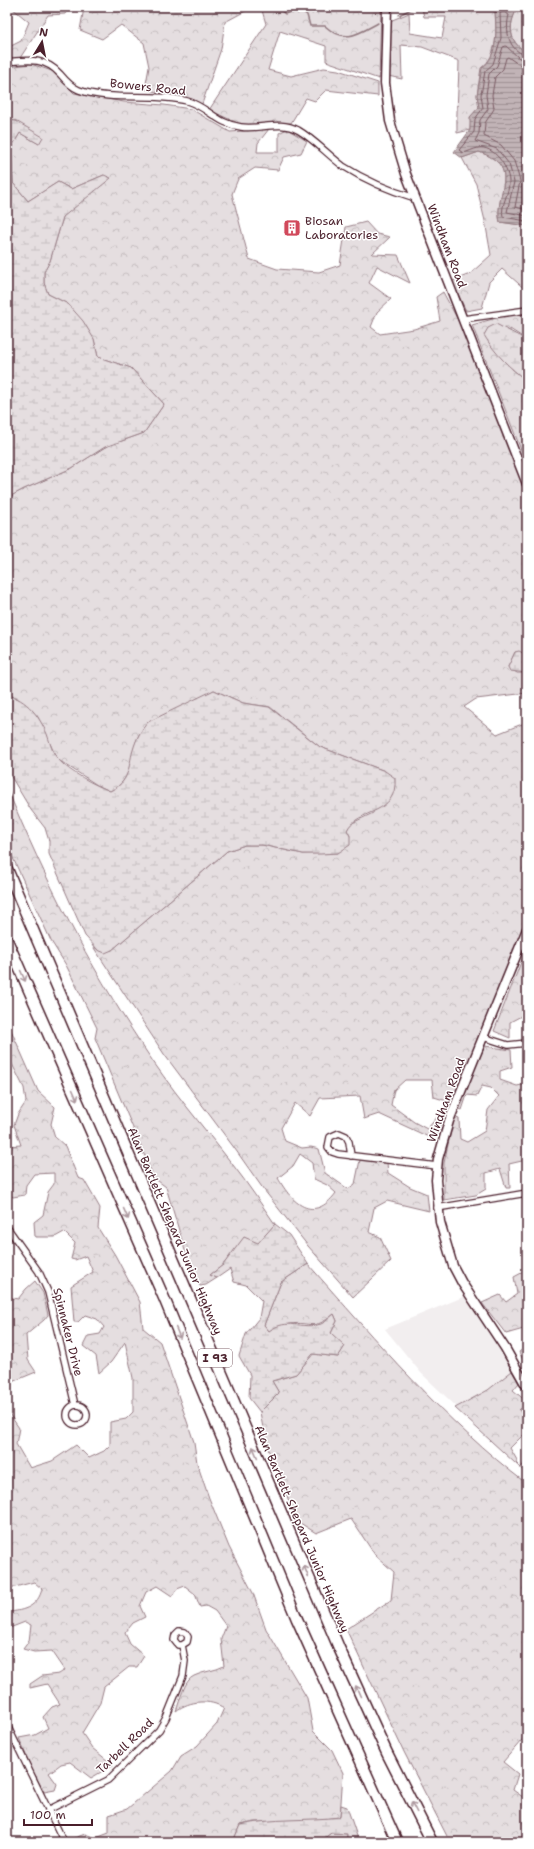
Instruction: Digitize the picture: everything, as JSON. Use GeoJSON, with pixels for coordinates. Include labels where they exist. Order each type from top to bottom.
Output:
{"type":"FeatureCollection","features":[{"type":"Feature","properties":{"kind":"highway","name":"Alan Bartlett Shepard Junior Highway"},"geometry":{"type":"LineString","coordinates":[[7,869],[339,1648],[387,1753],[432,1842]]}},
{"type":"Feature","properties":{"kind":"highway","name":"I 93"},"geometry":{"type":"LineString","coordinates":[[7,940],[164,1298],[304,1633],[397,1842]]}},
{"type":"Feature","properties":{"kind":"street","name":"Windham Road"},"geometry":{"type":"LineString","coordinates":[[387,7],[385,82],[390,121],[399,156],[527,484]]}},
{"type":"Feature","properties":{"kind":"street","name":"Bowers Road"},"geometry":{"type":"LineString","coordinates":[[7,62],[31,60],[46,63],[54,67],[68,83],[78,89],[126,97],[170,99],[188,102],[198,106],[221,122],[231,126],[243,128],[277,125],[287,126],[306,136],[344,166],[376,184],[415,198]]}},
{"type":"Feature","properties":{"kind":"street"},"geometry":{"type":"LineString","coordinates":[[463,319],[527,310]]}},
{"type":"Feature","properties":{"kind":"street","name":"Windham Road"},"geometry":{"type":"LineString","coordinates":[[527,929],[449,1121],[437,1166],[437,1208],[443,1236],[453,1266],[462,1283],[505,1348],[527,1387]]}},
{"type":"Feature","properties":{"kind":"street"},"geometry":{"type":"LineString","coordinates":[[483,1037],[508,1045],[527,1043]]}},
{"type":"Feature","properties":{"kind":"street"},"geometry":{"type":"LineString","coordinates":[[351,1156],[349,1142],[346,1136],[339,1133],[330,1137],[328,1143],[332,1152],[351,1156],[437,1166]]}},
{"type":"Feature","properties":{"kind":"street"},"geometry":{"type":"LineString","coordinates":[[437,1208],[527,1193]]}},
{"type":"Feature","properties":{"kind":"street","name":"Spinnaker Drive"},"geometry":{"type":"LineString","coordinates":[[7,1227],[39,1272],[48,1292],[75,1405]]}},
{"type":"Feature","properties":{"kind":"street","name":"Tarbell Road"},"geometry":{"type":"LineString","coordinates":[[48,1810],[108,1780],[159,1730],[166,1718],[183,1676],[185,1661],[182,1645]]}},
{"type":"Feature","properties":{"kind":"street"},"geometry":{"type":"LineString","coordinates":[[7,1725],[64,1842]]}},
{"type":"Feature","properties":{"kind":"shaded area"},"geometry":{"type":"Polygon","coordinates":[[[468,1295],[522,1383],[462,1412],[421,1373],[385,1329],[468,1295]]]}},
{"type":"Feature","properties":{"kind":"green space"},"geometry":{"type":"Polygon","coordinates":[[[7,7],[69,7],[65,14],[48,15],[20,58],[7,59],[7,48],[21,41],[29,22],[12,8],[7,17],[7,7]]]}},
{"type":"Feature","properties":{"kind":"green space"},"geometry":{"type":"Polygon","coordinates":[[[83,7],[253,7],[225,22],[221,49],[202,104],[145,89],[149,67],[144,43],[121,25],[102,39],[80,30],[83,7]]]}},
{"type":"Feature","properties":{"kind":"green space"},"geometry":{"type":"Polygon","coordinates":[[[261,7],[381,7],[379,79],[326,61],[326,46],[280,31],[268,70],[291,76],[324,68],[338,70],[378,83],[378,96],[326,90],[315,101],[306,98],[291,123],[242,125],[209,110],[266,24],[261,7]]]}},
{"type":"Feature","properties":{"kind":"green space"},"geometry":{"type":"Polygon","coordinates":[[[512,7],[527,7],[527,52],[517,45],[512,35],[511,30],[515,13],[512,7]]]}},
{"type":"Feature","properties":{"kind":"green space"},"geometry":{"type":"Polygon","coordinates":[[[422,8],[504,8],[495,11],[496,34],[494,49],[487,63],[481,68],[477,95],[479,107],[471,117],[470,130],[457,133],[459,61],[422,47],[401,45],[402,79],[388,76],[390,21],[409,13],[410,33],[442,38],[446,17],[424,17],[422,8]]]}},
{"type":"Feature","properties":{"kind":"green space"},"geometry":{"type":"Polygon","coordinates":[[[31,64],[52,71],[74,93],[124,102],[191,109],[230,132],[269,129],[258,143],[257,152],[279,152],[279,133],[287,129],[307,141],[301,153],[284,157],[278,170],[255,168],[238,179],[232,194],[249,259],[277,269],[319,272],[340,265],[346,227],[366,222],[377,234],[390,237],[372,254],[398,255],[410,283],[377,266],[369,283],[391,299],[377,312],[371,327],[380,334],[414,329],[440,321],[436,297],[443,292],[460,324],[527,490],[527,655],[515,652],[508,667],[517,673],[527,673],[527,693],[476,699],[464,707],[497,734],[527,722],[527,920],[455,1094],[447,1101],[434,1097],[432,1080],[405,1080],[394,1090],[391,1105],[414,1122],[427,1129],[439,1115],[445,1123],[433,1139],[379,1114],[364,1119],[360,1096],[320,1098],[310,1116],[295,1103],[281,1128],[285,1141],[302,1148],[311,1147],[319,1149],[325,1173],[348,1189],[355,1184],[360,1160],[387,1163],[388,1173],[410,1187],[427,1194],[429,1211],[387,1201],[374,1208],[369,1232],[380,1237],[391,1261],[353,1297],[308,1246],[264,1190],[164,1054],[92,945],[98,950],[112,950],[227,851],[245,845],[262,845],[303,854],[338,853],[350,836],[347,830],[350,824],[373,813],[385,771],[320,747],[270,707],[243,703],[214,690],[140,733],[136,741],[130,766],[124,780],[110,791],[97,785],[57,759],[38,717],[16,697],[7,695],[7,498],[72,468],[105,447],[144,433],[164,404],[131,368],[98,357],[94,339],[68,304],[48,294],[44,283],[44,272],[50,261],[63,217],[104,175],[71,189],[58,182],[28,201],[13,183],[11,148],[20,133],[39,144],[16,121],[7,120],[7,67],[31,64]],[[300,1154],[293,1166],[278,1178],[296,1202],[311,1208],[319,1207],[327,1202],[336,1193],[327,1185],[314,1179],[312,1163],[300,1154]]]}},
{"type":"Feature","properties":{"kind":"green space"},"geometry":{"type":"Polygon","coordinates":[[[7,120],[16,121],[43,137],[39,144],[20,133],[11,148],[13,183],[28,201],[58,182],[71,189],[104,175],[111,178],[63,217],[50,261],[44,272],[44,283],[48,294],[68,304],[83,321],[94,339],[98,357],[131,368],[164,404],[144,433],[105,447],[72,468],[7,498],[7,120]]]}},
{"type":"Feature","properties":{"kind":"green space"},"geometry":{"type":"Polygon","coordinates":[[[479,152],[493,158],[500,165],[504,173],[499,212],[500,222],[527,226],[527,291],[502,269],[489,282],[482,308],[466,311],[452,281],[470,274],[491,255],[476,184],[462,158],[479,152]]]}},
{"type":"Feature","properties":{"kind":"green space"},"geometry":{"type":"Polygon","coordinates":[[[527,313],[527,340],[510,329],[512,369],[527,381],[527,465],[472,325],[503,316],[527,313]]]}},
{"type":"Feature","properties":{"kind":"green space"},"geometry":{"type":"Polygon","coordinates":[[[496,324],[527,340],[527,381],[503,360],[484,335],[488,328],[496,324]]]}},
{"type":"Feature","properties":{"kind":"green space"},"geometry":{"type":"Polygon","coordinates":[[[519,651],[527,655],[527,673],[510,671],[508,667],[515,652],[519,651]]]}},
{"type":"Feature","properties":{"kind":"green space"},"geometry":{"type":"Polygon","coordinates":[[[214,690],[243,703],[269,707],[320,747],[385,771],[395,778],[394,790],[390,799],[384,805],[352,823],[347,830],[350,836],[350,845],[338,853],[303,854],[262,845],[245,845],[227,851],[112,950],[105,953],[98,950],[85,936],[49,854],[49,841],[45,828],[31,810],[10,775],[7,765],[7,695],[21,700],[32,709],[47,734],[54,754],[63,764],[82,778],[110,791],[117,787],[125,779],[136,742],[141,731],[148,722],[214,690]]]}},
{"type":"Feature","properties":{"kind":"green space"},"geometry":{"type":"Polygon","coordinates":[[[7,788],[36,855],[68,920],[122,1014],[163,1076],[239,1172],[275,1224],[258,1244],[244,1238],[223,1265],[210,1275],[217,1278],[206,1285],[200,1286],[186,1254],[166,1187],[154,1178],[95,1038],[97,1028],[66,965],[51,941],[7,845],[7,788]]]}},
{"type":"Feature","properties":{"kind":"green space"},"geometry":{"type":"Polygon","coordinates":[[[527,947],[527,1013],[510,1022],[510,1038],[494,1031],[527,947]]]}},
{"type":"Feature","properties":{"kind":"green space"},"geometry":{"type":"Polygon","coordinates":[[[7,1012],[11,1030],[38,1091],[55,1107],[51,1124],[55,1137],[65,1146],[78,1178],[84,1180],[100,1208],[98,1228],[115,1255],[140,1302],[143,1328],[160,1342],[194,1442],[197,1463],[209,1498],[229,1547],[253,1593],[266,1629],[307,1698],[313,1731],[332,1750],[343,1773],[340,1817],[306,1821],[255,1822],[240,1825],[235,1837],[241,1842],[70,1842],[69,1840],[85,1834],[96,1838],[109,1833],[109,1815],[127,1809],[172,1771],[181,1756],[197,1746],[217,1724],[224,1708],[213,1703],[194,1703],[182,1707],[176,1711],[185,1686],[191,1678],[198,1674],[224,1666],[221,1639],[226,1626],[215,1611],[206,1606],[200,1607],[195,1594],[185,1586],[177,1589],[172,1596],[157,1586],[146,1592],[140,1606],[145,1617],[133,1623],[125,1633],[130,1644],[144,1656],[137,1667],[129,1667],[104,1687],[100,1703],[82,1733],[92,1748],[113,1765],[91,1778],[70,1762],[61,1764],[49,1773],[57,1784],[55,1790],[44,1792],[32,1770],[19,1738],[35,1735],[48,1728],[43,1717],[52,1707],[60,1704],[47,1684],[30,1688],[30,1684],[42,1676],[59,1674],[65,1670],[52,1651],[34,1652],[23,1649],[29,1641],[31,1625],[25,1622],[7,1629],[7,1612],[25,1609],[30,1606],[37,1600],[42,1589],[34,1582],[15,1587],[7,1587],[7,1418],[10,1415],[19,1428],[16,1444],[30,1468],[52,1461],[76,1445],[89,1458],[104,1451],[110,1445],[110,1422],[126,1419],[133,1412],[133,1378],[125,1342],[111,1362],[99,1373],[96,1356],[83,1346],[88,1336],[100,1334],[104,1327],[97,1319],[85,1315],[78,1322],[74,1322],[71,1286],[93,1272],[86,1256],[75,1260],[71,1259],[75,1243],[64,1232],[55,1237],[35,1237],[34,1222],[43,1215],[48,1192],[54,1184],[54,1173],[34,1174],[26,1185],[25,1195],[13,1197],[7,1194],[7,1146],[21,1145],[14,1125],[18,1114],[26,1102],[24,1088],[7,1054],[7,1012]]]}},
{"type":"Feature","properties":{"kind":"green space"},"geometry":{"type":"Polygon","coordinates":[[[485,1046],[511,1050],[512,1067],[500,1071],[500,1080],[517,1086],[527,1084],[526,1160],[509,1164],[510,1188],[506,1188],[500,1169],[486,1173],[486,1189],[476,1195],[444,1200],[444,1163],[454,1117],[459,1119],[460,1139],[467,1142],[485,1131],[488,1110],[499,1096],[491,1088],[482,1086],[477,1096],[467,1095],[462,1110],[456,1107],[485,1046]]]}},
{"type":"Feature","properties":{"kind":"green space"},"geometry":{"type":"Polygon","coordinates":[[[275,1224],[289,1235],[308,1264],[281,1282],[264,1325],[269,1331],[276,1327],[289,1324],[307,1326],[321,1324],[334,1314],[337,1321],[331,1333],[345,1346],[338,1357],[313,1354],[296,1374],[272,1381],[279,1393],[260,1412],[249,1398],[250,1375],[239,1356],[246,1334],[259,1318],[262,1301],[246,1285],[234,1282],[230,1269],[217,1278],[210,1275],[223,1265],[244,1237],[258,1243],[275,1224]]]}},
{"type":"Feature","properties":{"kind":"green space"},"geometry":{"type":"Polygon","coordinates":[[[308,1264],[385,1351],[439,1407],[467,1434],[527,1484],[527,1734],[503,1762],[518,1774],[513,1790],[527,1800],[527,1842],[450,1842],[404,1752],[346,1629],[391,1600],[394,1572],[375,1555],[351,1519],[316,1533],[297,1521],[266,1444],[260,1412],[279,1393],[272,1381],[296,1374],[313,1354],[338,1357],[344,1347],[331,1333],[337,1321],[334,1314],[321,1323],[312,1325],[297,1323],[269,1331],[264,1325],[281,1282],[308,1264]]]}},
{"type":"Feature","properties":{"kind":"green space"},"geometry":{"type":"Polygon","coordinates":[[[527,1270],[527,1328],[506,1334],[482,1303],[500,1295],[506,1302],[517,1294],[514,1277],[527,1270]]]}},
{"type":"Feature","properties":{"kind":"green space"},"geometry":{"type":"Polygon","coordinates":[[[35,1281],[43,1293],[48,1315],[26,1335],[28,1360],[36,1372],[7,1384],[7,1297],[18,1299],[35,1281]]]}},
{"type":"Feature","properties":{"kind":"green space"},"geometry":{"type":"Polygon","coordinates":[[[527,1346],[527,1368],[519,1352],[527,1346]]]}},
{"type":"Feature","properties":{"kind":"green space"},"geometry":{"type":"Polygon","coordinates":[[[512,1371],[519,1383],[513,1390],[527,1402],[519,1410],[523,1415],[527,1413],[527,1435],[522,1436],[510,1448],[517,1460],[516,1463],[521,1468],[525,1462],[527,1463],[527,1474],[455,1408],[488,1390],[512,1371]]]}},
{"type":"Feature","properties":{"kind":"green space"},"geometry":{"type":"Polygon","coordinates":[[[341,1805],[347,1807],[359,1842],[347,1842],[347,1834],[331,1833],[319,1842],[241,1842],[235,1837],[240,1825],[277,1820],[340,1817],[341,1805]]]}},
{"type":"Feature","properties":{"kind":"green space"},"geometry":{"type":"Polygon","coordinates":[[[331,1833],[347,1834],[347,1842],[319,1842],[331,1833]]]}},
{"type":"Feature","properties":{"kind":"water"},"geometry":{"type":"Polygon","coordinates":[[[504,8],[515,13],[511,30],[512,35],[517,45],[527,52],[527,226],[500,222],[499,212],[504,174],[500,165],[493,158],[479,152],[462,158],[454,152],[470,130],[470,117],[479,107],[477,95],[482,68],[487,63],[494,49],[496,26],[495,10],[504,8]]]}},
{"type":"Feature","properties":{"kind":"waterway"},"geometry":{"type":"LineString","coordinates":[[277,7],[285,14],[298,8],[307,15],[310,26],[325,26],[339,35],[345,36],[358,34],[378,23]]}},
{"type":"Feature","properties":{"kind":"waterway"},"geometry":{"type":"LineString","coordinates":[[399,15],[415,7]]}},
{"type":"Feature","properties":{"kind":"place","name":"Biosan Laboratories"},"geometry":{"type":"Point","coordinates":[292,228]}}]}
